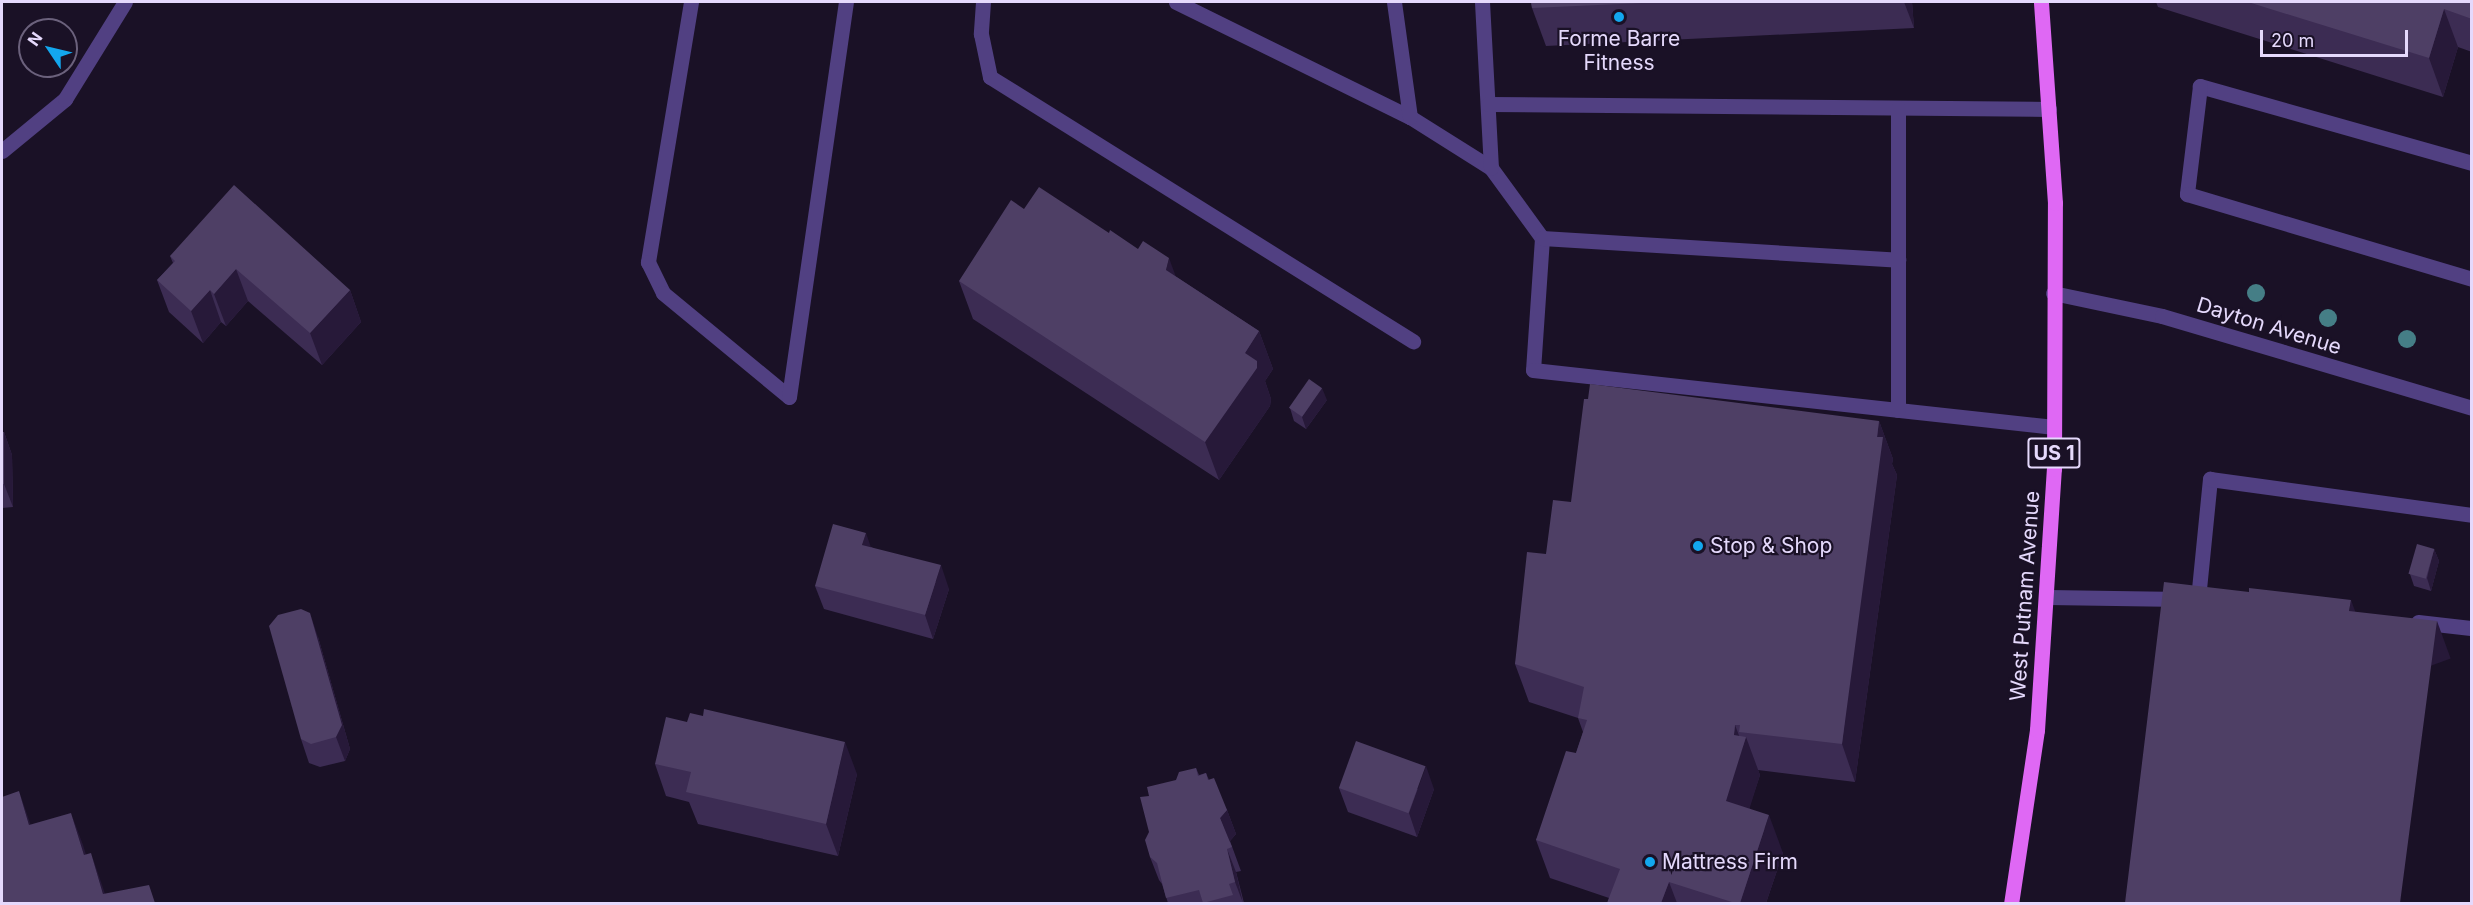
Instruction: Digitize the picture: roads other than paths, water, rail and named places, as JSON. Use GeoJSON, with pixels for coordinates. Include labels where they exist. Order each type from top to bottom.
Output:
{"type":"FeatureCollection","features":[{"type":"Feature","properties":{"kind":"main road","name":"West Putnam Avenue"},"geometry":{"type":"LineString","coordinates":[[2011,903],[2037,730],[2047,597],[2054,427],[2055,204],[2041,2]]}},
{"type":"Feature","properties":{"kind":"street"},"geometry":{"type":"LineString","coordinates":[[2,152],[65,99],[125,2]]}},
{"type":"Feature","properties":{"kind":"street"},"geometry":{"type":"LineString","coordinates":[[691,2],[648,262],[663,293],[789,397],[846,2]]}},
{"type":"Feature","properties":{"kind":"street"},"geometry":{"type":"LineString","coordinates":[[983,2],[981,34],[990,77],[1413,341]]}},
{"type":"Feature","properties":{"kind":"street"},"geometry":{"type":"LineString","coordinates":[[1176,2],[1410,117],[1491,168],[1542,238],[1533,370],[2054,427]]}},
{"type":"Feature","properties":{"kind":"street"},"geometry":{"type":"LineString","coordinates":[[1394,2],[1410,117]]}},
{"type":"Feature","properties":{"kind":"street"},"geometry":{"type":"LineString","coordinates":[[1482,2],[1491,168]]}},
{"type":"Feature","properties":{"kind":"street"},"geometry":{"type":"LineString","coordinates":[[2472,163],[2200,86],[2187,194],[2472,279]]}},
{"type":"Feature","properties":{"kind":"street"},"geometry":{"type":"LineString","coordinates":[[1488,104],[2049,109]]}},
{"type":"Feature","properties":{"kind":"street"},"geometry":{"type":"LineString","coordinates":[[1898,108],[1898,410]]}},
{"type":"Feature","properties":{"kind":"street"},"geometry":{"type":"LineString","coordinates":[[1542,238],[1898,260]]}},
{"type":"Feature","properties":{"kind":"street","name":"Dayton Avenue"},"geometry":{"type":"LineString","coordinates":[[2053,293],[2162,315],[2472,408]]}},
{"type":"Feature","properties":{"kind":"street"},"geometry":{"type":"LineString","coordinates":[[2047,597],[2204,599],[2210,479],[2472,515]]}},
{"type":"Feature","properties":{"kind":"street"},"geometry":{"type":"LineString","coordinates":[[2400,620],[2471,628]]}},
{"type":"Feature","properties":{"kind":"place","name":"Forme Barre Fitness"},"geometry":{"type":"Point","coordinates":[1619,17]}},
{"type":"Feature","properties":{"kind":"place","name":"Stop & Shop"},"geometry":{"type":"Point","coordinates":[1698,546]}},
{"type":"Feature","properties":{"kind":"place","name":"Mattress Firm"},"geometry":{"type":"Point","coordinates":[1650,862]}}]}
